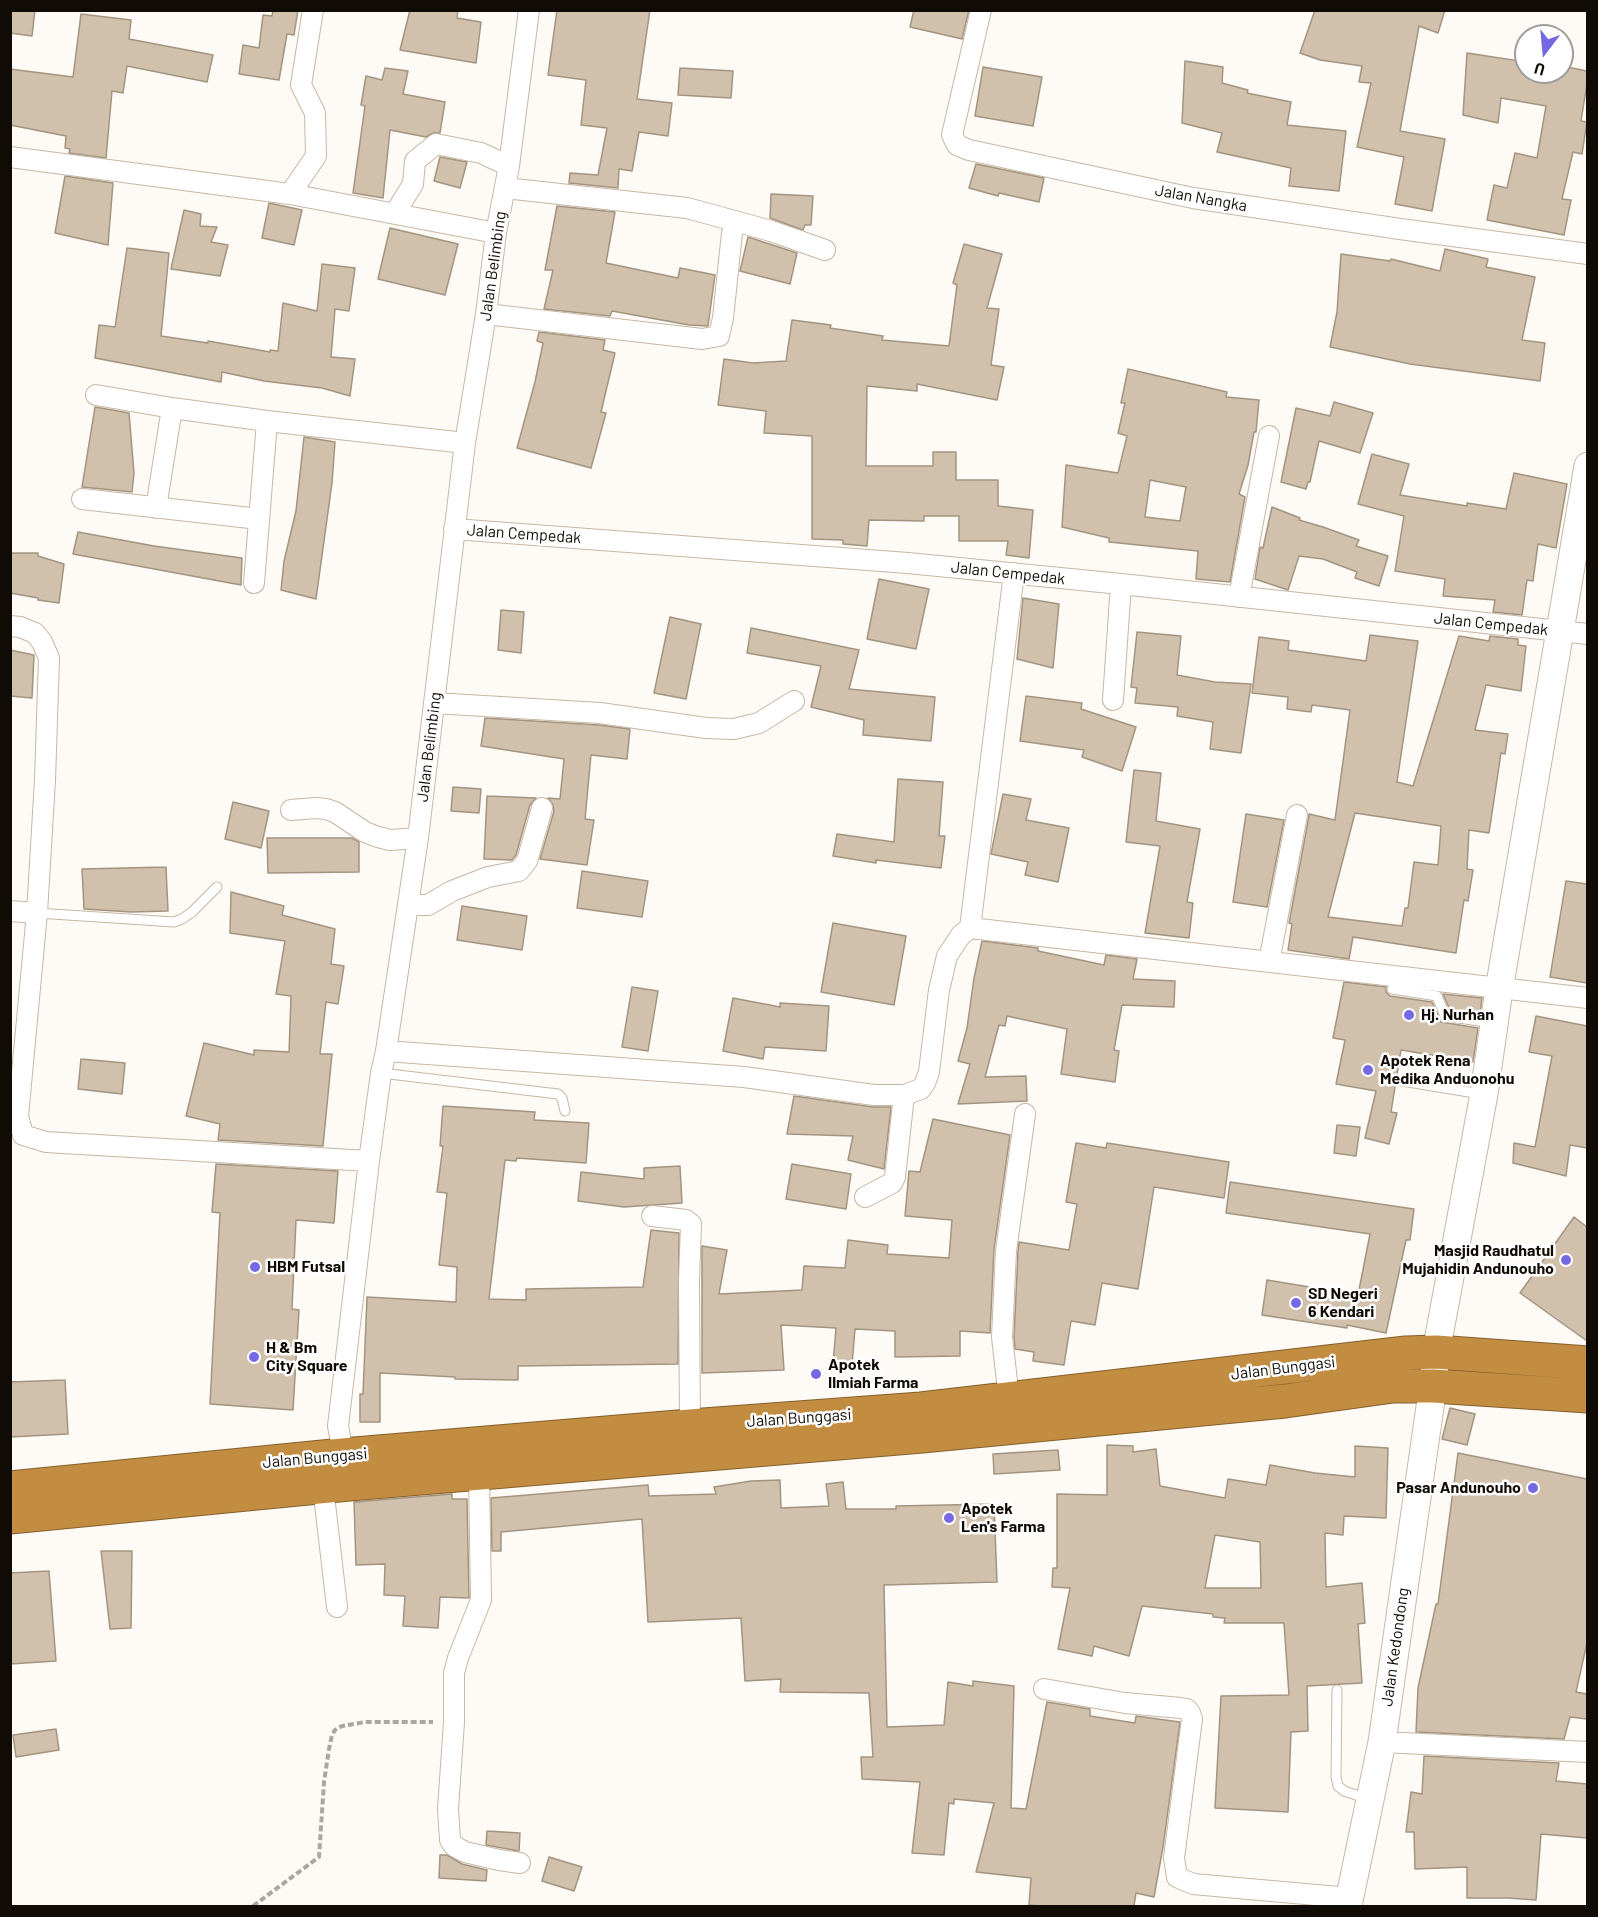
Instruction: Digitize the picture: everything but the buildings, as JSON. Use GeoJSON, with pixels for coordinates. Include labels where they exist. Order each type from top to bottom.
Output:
{"type":"FeatureCollection","features":[{"type":"Feature","properties":{"kind":"highway","name":"Jalan Bunggasi"},"geometry":{"type":"LineString","coordinates":[[10,1488],[338,1475],[479,1474],[921,1422],[1008,1399],[1406,1353],[1587,1363]]}},
{"type":"Feature","properties":{"kind":"highway","name":"Jalan Bunggasi"},"geometry":{"type":"LineString","coordinates":[[10,1517],[338,1475],[690,1426],[921,1422],[1285,1401],[1393,1386],[1433,1386],[1587,1396]]}},
{"type":"Feature","properties":{"kind":"street"},"geometry":{"type":"LineString","coordinates":[[290,194],[316,156],[315,113],[301,85],[313,10]]}},
{"type":"Feature","properties":{"kind":"street","name":"Jalan Belimbing"},"geometry":{"type":"LineString","coordinates":[[337,1607],[338,1426],[369,1161],[418,838],[465,443],[486,314],[496,233],[509,166],[529,10]]}},
{"type":"Feature","properties":{"kind":"street","name":"Jalan Nangka"},"geometry":{"type":"LineString","coordinates":[[981,10],[952,135],[957,145],[969,150],[1193,198],[1587,254]]}},
{"type":"Feature","properties":{"kind":"street"},"geometry":{"type":"LineString","coordinates":[[395,213],[413,184],[415,161],[436,144],[481,153],[509,166]]}},
{"type":"Feature","properties":{"kind":"street"},"geometry":{"type":"LineString","coordinates":[[10,157],[290,194],[496,233]]}},
{"type":"Feature","properties":{"kind":"street"},"geometry":{"type":"LineString","coordinates":[[505,188],[687,208],[771,231],[825,250]]}},
{"type":"Feature","properties":{"kind":"street"},"geometry":{"type":"LineString","coordinates":[[486,314],[702,339],[719,336],[732,233]]}},
{"type":"Feature","properties":{"kind":"street"},"geometry":{"type":"LineString","coordinates":[[96,395],[267,421],[465,443]]}},
{"type":"Feature","properties":{"kind":"street"},"geometry":{"type":"LineString","coordinates":[[156,508],[172,408]]}},
{"type":"Feature","properties":{"kind":"street"},"geometry":{"type":"LineString","coordinates":[[254,583],[267,421]]}},
{"type":"Feature","properties":{"kind":"street"},"geometry":{"type":"LineString","coordinates":[[1239,597],[1269,436]]}},
{"type":"Feature","properties":{"kind":"street","name":"Jalan Kedondong"},"geometry":{"type":"LineString","coordinates":[[1349,1902],[1382,1742],[1436,1353],[1484,1094],[1499,990],[1587,466]]}},
{"type":"Feature","properties":{"kind":"street"},"geometry":{"type":"LineString","coordinates":[[82,499],[259,519]]}},
{"type":"Feature","properties":{"kind":"street","name":"Jalan Cempedak"},"geometry":{"type":"LineString","coordinates":[[454,529],[811,554],[1121,584],[1587,634]]}},
{"type":"Feature","properties":{"kind":"street"},"geometry":{"type":"LineString","coordinates":[[970,928],[1014,573]]}},
{"type":"Feature","properties":{"kind":"street"},"geometry":{"type":"LineString","coordinates":[[1113,700],[1121,584]]}},
{"type":"Feature","properties":{"kind":"street"},"geometry":{"type":"LineString","coordinates":[[10,626],[35,633],[49,658],[37,913],[18,1116],[23,1135],[46,1142],[369,1161]]}},
{"type":"Feature","properties":{"kind":"street"},"geometry":{"type":"LineString","coordinates":[[434,703],[600,713],[706,728],[734,729],[759,723],[794,701]]}},
{"type":"Feature","properties":{"kind":"street"},"geometry":{"type":"LineString","coordinates":[[408,905],[428,904],[452,891],[488,877],[519,871],[527,861],[542,808]]}},
{"type":"Feature","properties":{"kind":"street"},"geometry":{"type":"LineString","coordinates":[[291,810],[326,809],[378,837],[390,840],[418,838]]}},
{"type":"Feature","properties":{"kind":"street"},"geometry":{"type":"LineString","coordinates":[[1269,962],[1297,815]]}},
{"type":"Feature","properties":{"kind":"street"},"geometry":{"type":"LineString","coordinates":[[10,910],[37,913]]}},
{"type":"Feature","properties":{"kind":"street"},"geometry":{"type":"LineString","coordinates":[[386,1051],[744,1077],[874,1095],[904,1095],[921,1089],[925,1083],[939,990],[947,956],[961,935],[970,928],[1499,990],[1587,998]]}},
{"type":"Feature","properties":{"kind":"street"},"geometry":{"type":"LineString","coordinates":[[865,1197],[892,1183],[895,1177],[904,1095]]}},
{"type":"Feature","properties":{"kind":"street"},"geometry":{"type":"LineString","coordinates":[[1008,1399],[1002,1337],[1006,1251],[1025,1114]]}},
{"type":"Feature","properties":{"kind":"street"},"geometry":{"type":"LineString","coordinates":[[652,1216],[686,1220],[692,1224],[689,1281],[690,1426]]}},
{"type":"Feature","properties":{"kind":"street"},"geometry":{"type":"LineString","coordinates":[[479,1474],[481,1600],[456,1664],[448,1809],[450,1840],[454,1846],[465,1852],[520,1863]]}},
{"type":"Feature","properties":{"kind":"street"},"geometry":{"type":"LineString","coordinates":[[1044,1689],[1125,1703],[1187,1709],[1190,1713],[1192,1719],[1174,1858],[1177,1877],[1193,1884],[1349,1902]]}},
{"type":"Feature","properties":{"kind":"street"},"geometry":{"type":"LineString","coordinates":[[1382,1742],[1587,1752]]}},
{"type":"Feature","properties":{"kind":"lane"},"geometry":{"type":"LineString","coordinates":[[37,913],[174,922],[192,912],[217,887]]}},
{"type":"Feature","properties":{"kind":"lane"},"geometry":{"type":"LineString","coordinates":[[1392,989],[1437,996],[1445,1016],[1495,1024]]}},
{"type":"Feature","properties":{"kind":"lane"},"geometry":{"type":"LineString","coordinates":[[381,1073],[558,1094],[562,1098],[565,1111]]}},
{"type":"Feature","properties":{"kind":"lane"},"geometry":{"type":"LineString","coordinates":[[1402,1081],[1484,1094]]}},
{"type":"Feature","properties":{"kind":"lane"},"geometry":{"type":"LineString","coordinates":[[1337,1690],[1336,1778],[1338,1786],[1344,1791],[1370,1799]]}},
{"type":"Feature","properties":{"kind":"path"},"geometry":{"type":"LineString","coordinates":[[253,1906],[319,1857],[324,1782],[330,1742],[335,1730],[342,1726],[365,1722],[454,1722]]}},
{"type":"Feature","properties":{"kind":"place","name":"Hj. Nurhan"},"geometry":{"type":"Point","coordinates":[1409,1015]}},
{"type":"Feature","properties":{"kind":"place","name":"Apotek Rena Medika Anduonohu"},"geometry":{"type":"Point","coordinates":[1368,1070]}},
{"type":"Feature","properties":{"kind":"place","name":"Masjid Raudhatul Mujahidin Andunouho"},"geometry":{"type":"Point","coordinates":[1566,1260]}},
{"type":"Feature","properties":{"kind":"place","name":"HBM Futsal"},"geometry":{"type":"Point","coordinates":[255,1267]}},
{"type":"Feature","properties":{"kind":"place","name":"SD Negeri 6 Kendari"},"geometry":{"type":"Point","coordinates":[1296,1303]}},
{"type":"Feature","properties":{"kind":"place","name":"H & Bm City Square"},"geometry":{"type":"Point","coordinates":[254,1357]}},
{"type":"Feature","properties":{"kind":"place","name":"Apotek Ilmiah Farma"},"geometry":{"type":"Point","coordinates":[816,1374]}},
{"type":"Feature","properties":{"kind":"place","name":"Pasar Andunouho"},"geometry":{"type":"Point","coordinates":[1533,1488]}},
{"type":"Feature","properties":{"kind":"place","name":"Apotek Len's Farma"},"geometry":{"type":"Point","coordinates":[949,1518]}}]}
